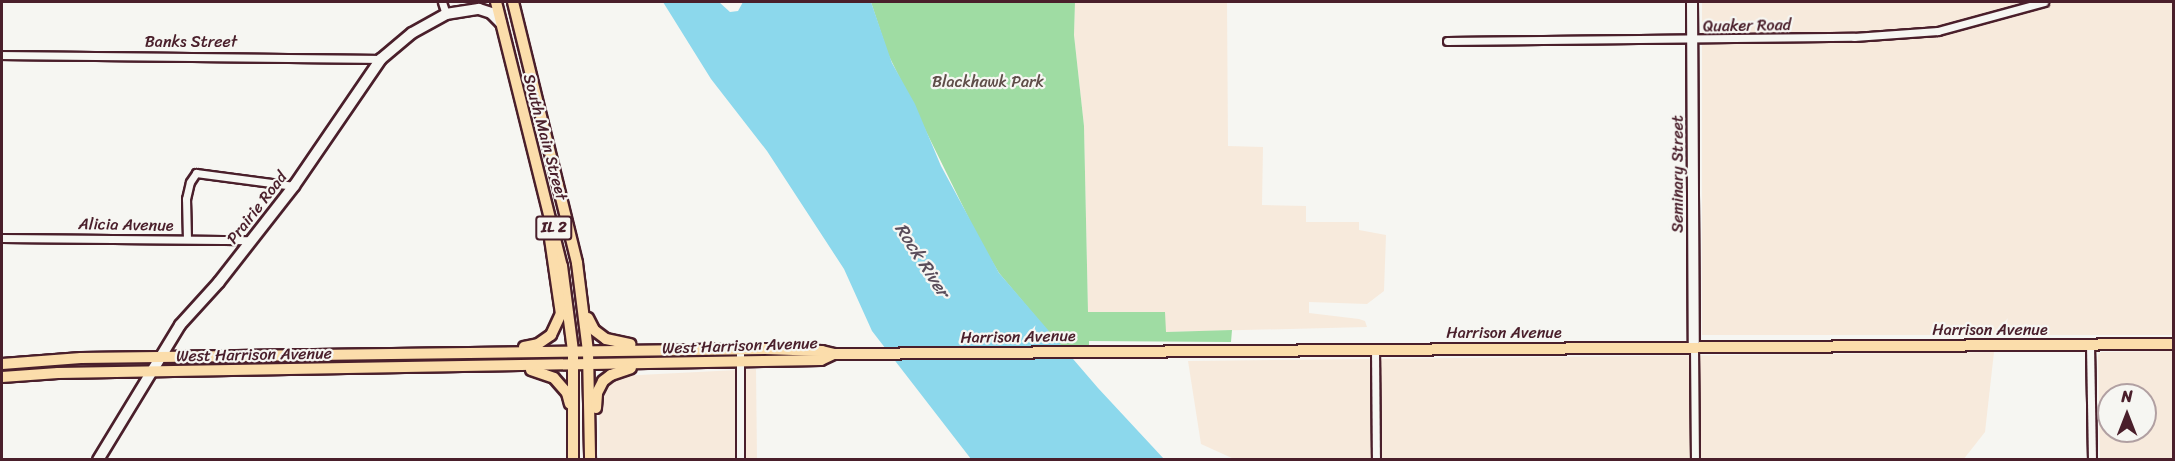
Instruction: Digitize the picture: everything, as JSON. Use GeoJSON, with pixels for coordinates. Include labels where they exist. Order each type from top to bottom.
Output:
{"type":"FeatureCollection","features":[{"type":"Feature","properties":{"kind":"main road","name":"South Main Street"},"geometry":{"type":"LineString","coordinates":[[496,2],[562,266],[573,351],[573,459]]}},
{"type":"Feature","properties":{"kind":"main road","name":"South Main Street"},"geometry":{"type":"LineString","coordinates":[[513,2],[570,229],[584,306],[589,365],[590,459]]}},
{"type":"Feature","properties":{"kind":"main road"},"geometry":{"type":"LineString","coordinates":[[493,352],[538,344],[551,335],[558,323],[561,307],[549,239],[548,204]]}},
{"type":"Feature","properties":{"kind":"main road"},"geometry":{"type":"LineString","coordinates":[[584,306],[594,330],[612,342],[705,344],[736,349]]}},
{"type":"Feature","properties":{"kind":"main road","name":"Harrison Avenue"},"geometry":{"type":"LineString","coordinates":[[834,354],[2174,344]]}},
{"type":"Feature","properties":{"kind":"main road","name":"West Harrison Avenue"},"geometry":{"type":"LineString","coordinates":[[2,364],[46,359],[736,349],[822,351],[834,354]]}},
{"type":"Feature","properties":{"kind":"main road","name":"West Harrison Avenue"},"geometry":{"type":"LineString","coordinates":[[2,377],[152,372],[821,360],[834,354]]}},
{"type":"Feature","properties":{"kind":"main road"},"geometry":{"type":"LineString","coordinates":[[596,459],[596,405],[600,386],[611,375],[623,370],[653,364]]}},
{"type":"Feature","properties":{"kind":"main road"},"geometry":{"type":"LineString","coordinates":[[402,367],[540,371],[554,378],[567,393],[573,420]]}},
{"type":"Feature","properties":{"kind":"street"},"geometry":{"type":"LineString","coordinates":[[442,2],[446,14]]}},
{"type":"Feature","properties":{"kind":"street","name":"Prairie Road"},"geometry":{"type":"LineString","coordinates":[[99,459],[180,325],[294,186],[381,59],[412,33],[446,14],[470,9],[482,2]]}},
{"type":"Feature","properties":{"kind":"street","name":"Seminary Street"},"geometry":{"type":"LineString","coordinates":[[1692,2],[1694,347]]}},
{"type":"Feature","properties":{"kind":"street","name":"Quaker Road"},"geometry":{"type":"LineString","coordinates":[[1447,41],[1854,37],[1938,31],[2044,2]]}},
{"type":"Feature","properties":{"kind":"street"},"geometry":{"type":"LineString","coordinates":[[470,9],[491,13],[501,23]]}},
{"type":"Feature","properties":{"kind":"street","name":"Banks Street"},"geometry":{"type":"LineString","coordinates":[[2,55],[381,59]]}},
{"type":"Feature","properties":{"kind":"street"},"geometry":{"type":"LineString","coordinates":[[187,239],[186,199],[190,182],[196,173],[294,186]]}},
{"type":"Feature","properties":{"kind":"street","name":"Alicia Avenue"},"geometry":{"type":"LineString","coordinates":[[2,238],[251,240]]}},
{"type":"Feature","properties":{"kind":"street"},"geometry":{"type":"LineString","coordinates":[[2090,345],[2092,459]]}},
{"type":"Feature","properties":{"kind":"street"},"geometry":{"type":"LineString","coordinates":[[1694,347],[1695,459]]}},
{"type":"Feature","properties":{"kind":"street"},"geometry":{"type":"LineString","coordinates":[[736,349],[741,362],[740,459]]}},
{"type":"Feature","properties":{"kind":"street"},"geometry":{"type":"LineString","coordinates":[[1375,349],[1376,459]]}},
{"type":"Feature","properties":{"kind":"shaded area"},"geometry":{"type":"Polygon","coordinates":[[[1075,2],[1227,2],[1228,146],[1263,147],[1262,205],[1306,206],[1306,222],[1359,222],[1359,230],[1386,235],[1384,291],[1367,304],[1309,302],[1309,313],[1359,319],[1365,321],[1367,327],[1165,332],[1164,312],[1088,312],[1084,126],[1074,35],[1075,2]]]}},
{"type":"Feature","properties":{"kind":"shaded area"},"geometry":{"type":"Polygon","coordinates":[[[1702,2],[2173,2],[2173,335],[1702,335],[1702,2]]]}},
{"type":"Feature","properties":{"kind":"shaded area"},"geometry":{"type":"Polygon","coordinates":[[[2173,351],[2173,459],[2100,459],[2100,443],[2157,443],[2157,383],[2099,383],[2098,355],[2101,352],[2173,351]]]}},
{"type":"Feature","properties":{"kind":"shaded area"},"geometry":{"type":"Polygon","coordinates":[[[1994,352],[1985,432],[1963,460],[1234,459],[1201,444],[1188,361],[1994,352]]]}},
{"type":"Feature","properties":{"kind":"shaded area"},"geometry":{"type":"Polygon","coordinates":[[[756,369],[757,459],[600,459],[599,405],[606,388],[620,376],[756,369]]]}},
{"type":"Feature","properties":{"kind":"green space","name":"Blackhawk Park"},"geometry":{"type":"Polygon","coordinates":[[[871,2],[1075,2],[1074,35],[1084,126],[1088,312],[1165,312],[1166,332],[1232,330],[1231,342],[1089,341],[1089,346],[1061,347],[999,273],[980,241],[888,54],[871,2]]]}},
{"type":"Feature","properties":{"kind":"water","name":"Rock River"},"geometry":{"type":"Polygon","coordinates":[[[663,2],[719,2],[730,12],[738,11],[743,2],[871,2],[892,63],[915,104],[941,166],[999,273],[1098,388],[1164,459],[971,459],[872,331],[844,269],[767,151],[711,79],[663,2]]]}}]}
